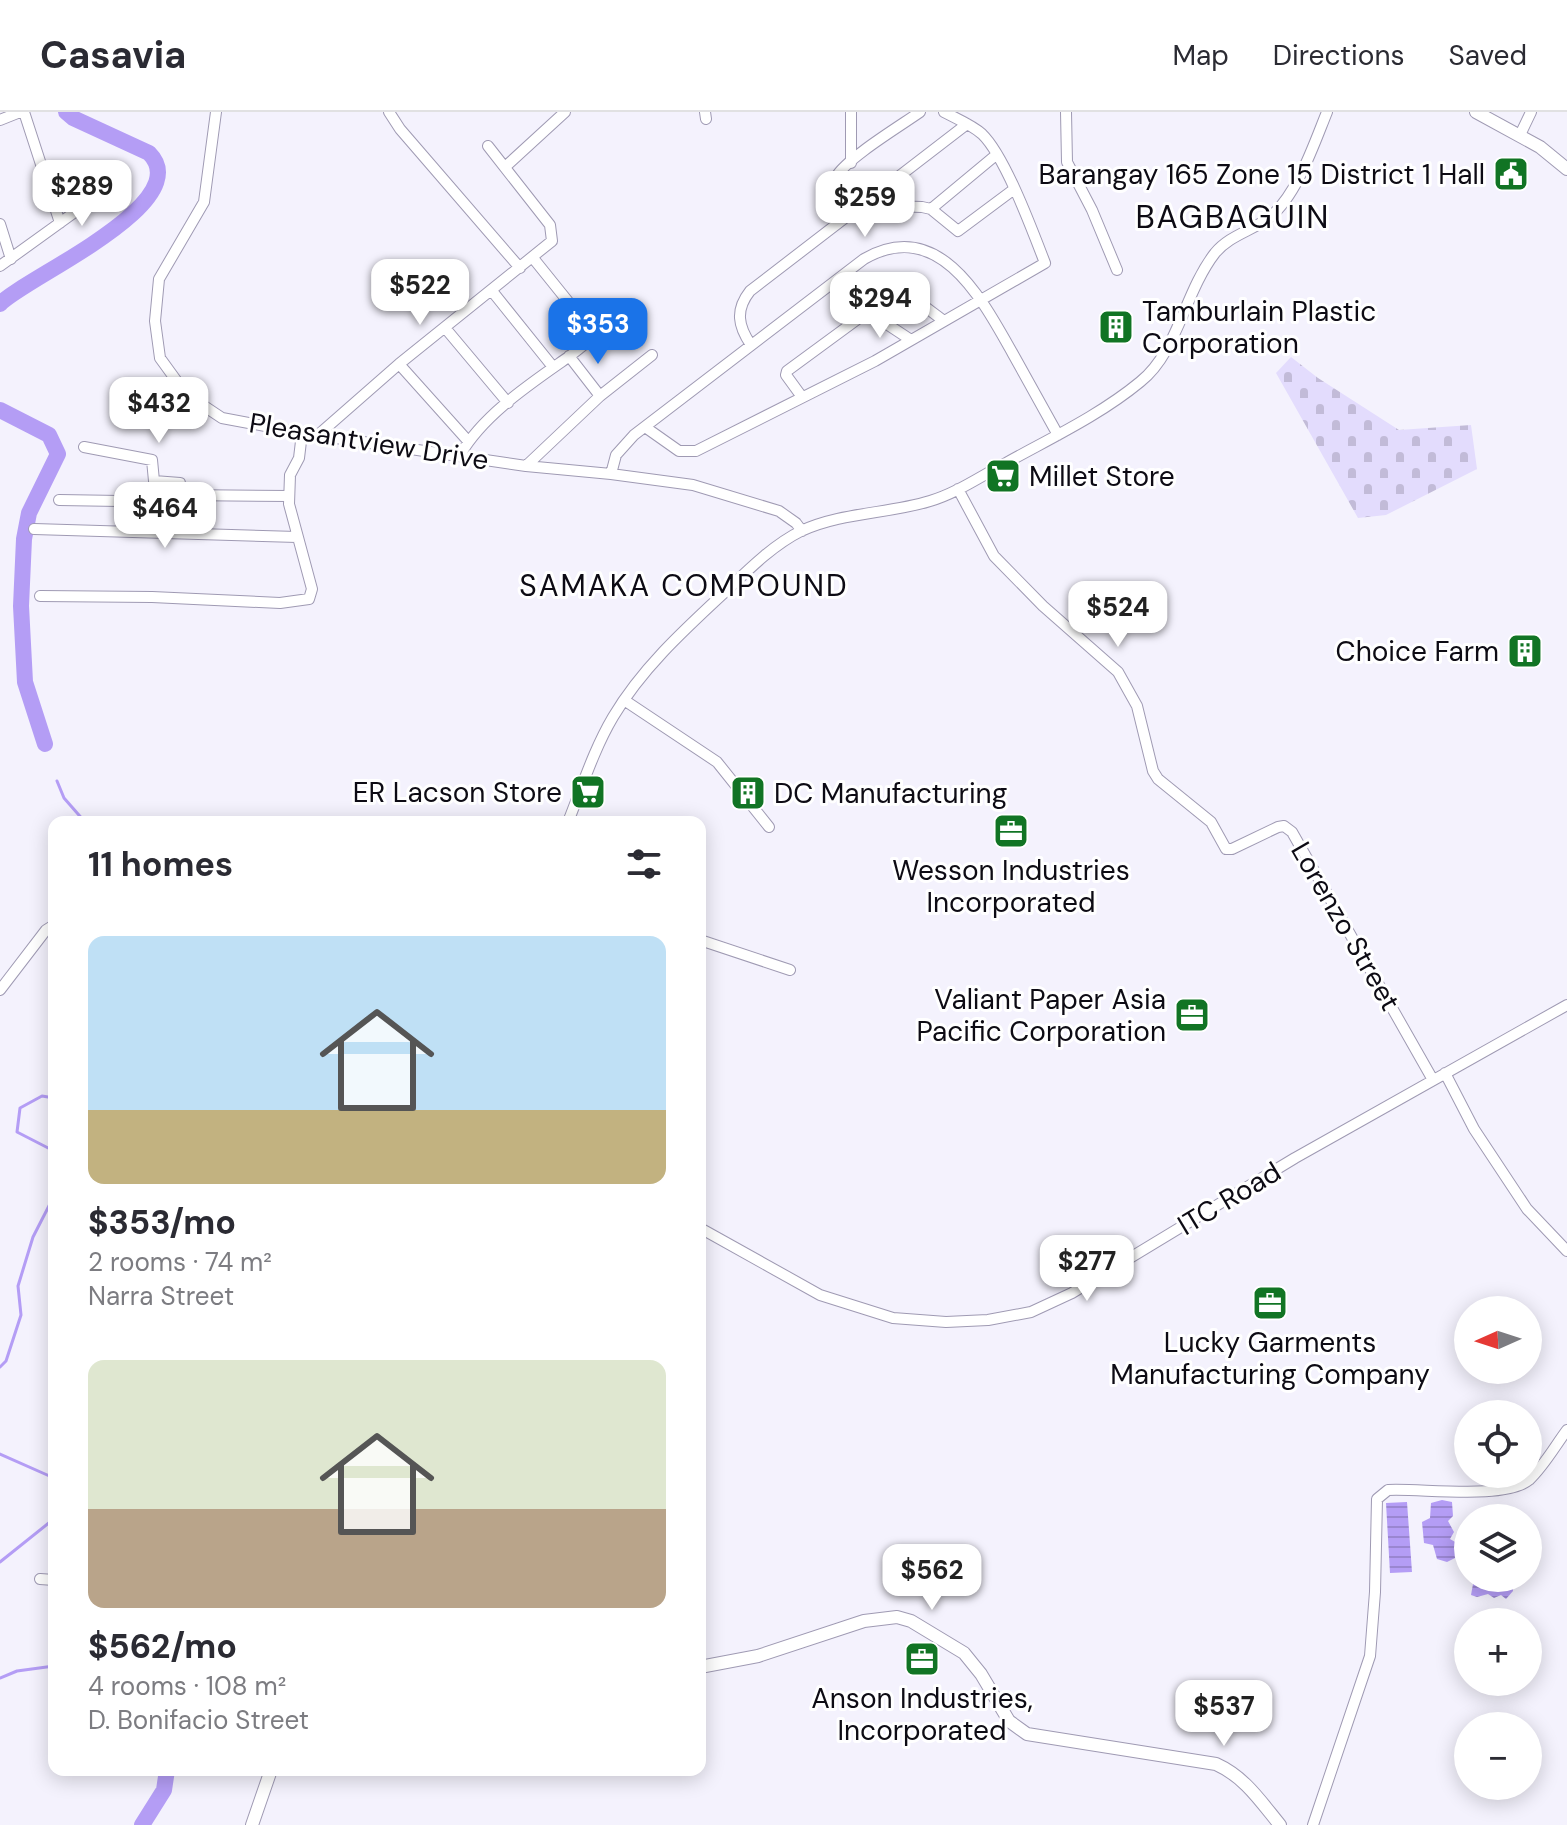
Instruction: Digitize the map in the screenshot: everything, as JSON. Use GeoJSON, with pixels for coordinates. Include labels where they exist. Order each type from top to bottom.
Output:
{"type":"FeatureCollection","features":[{"type":"Feature","properties":{"kind":"main road"},"geometry":{"type":"LineString","coordinates":[[1476,112],[1520,135],[1567,169]]}},
{"type":"Feature","properties":{"kind":"main road"},"geometry":{"type":"LineString","coordinates":[[706,1666],[758,1656],[875,1618],[904,1618],[964,1653],[981,1674],[1009,1721],[1020,1731],[1050,1739],[1216,1764],[1246,1783],[1280,1825]]}},
{"type":"Feature","properties":{"kind":"main road"},"geometry":{"type":"LineString","coordinates":[[252,1825],[269,1776]]}},
{"type":"Feature","properties":{"kind":"street"},"geometry":{"type":"LineString","coordinates":[[0,120],[22,112],[60,223]]}},
{"type":"Feature","properties":{"kind":"street","name":"Pleasantview Drive"},"geometry":{"type":"LineString","coordinates":[[216,112],[204,202],[159,279],[155,321],[160,358],[181,387],[222,418],[526,466],[693,485],[769,507],[789,516],[802,531]]}},
{"type":"Feature","properties":{"kind":"street"},"geometry":{"type":"LineString","coordinates":[[389,112],[400,129],[520,268]]}},
{"type":"Feature","properties":{"kind":"street"},"geometry":{"type":"LineString","coordinates":[[505,167],[565,112]]}},
{"type":"Feature","properties":{"kind":"street"},"geometry":{"type":"LineString","coordinates":[[851,112],[851,163]]}},
{"type":"Feature","properties":{"kind":"street"},"geometry":{"type":"LineString","coordinates":[[841,219],[834,203],[837,177],[920,112]]}},
{"type":"Feature","properties":{"kind":"street"},"geometry":{"type":"LineString","coordinates":[[645,427],[679,451],[691,453],[911,340],[1045,263],[996,155],[982,134],[944,112]]}},
{"type":"Feature","properties":{"kind":"street"},"geometry":{"type":"LineString","coordinates":[[570,816],[606,729],[624,700],[659,657],[761,559],[802,531],[835,519],[921,503],[958,489],[1058,435],[1122,395],[1157,367],[1201,273],[1228,240],[1267,220],[1282,207],[1327,112]]}},
{"type":"Feature","properties":{"kind":"street"},"geometry":{"type":"LineString","coordinates":[[1520,135],[1531,112]]}},
{"type":"Feature","properties":{"kind":"street"},"geometry":{"type":"LineString","coordinates":[[1068,114],[1067,162],[1092,210],[1117,270]]}},
{"type":"Feature","properties":{"kind":"street"},"geometry":{"type":"LineString","coordinates":[[751,345],[740,326],[739,317],[745,297],[841,219],[967,124]]}},
{"type":"Feature","properties":{"kind":"street"},"geometry":{"type":"LineString","coordinates":[[318,435],[399,364],[552,241],[551,229],[488,146]]}},
{"type":"Feature","properties":{"kind":"street"},"geometry":{"type":"LineString","coordinates":[[931,209],[996,155]]}},
{"type":"Feature","properties":{"kind":"street"},"geometry":{"type":"LineString","coordinates":[[0,266],[104,191],[105,181],[98,171]]}},
{"type":"Feature","properties":{"kind":"street"},"geometry":{"type":"LineString","coordinates":[[861,205],[907,205],[931,209],[958,231],[1013,190]]}},
{"type":"Feature","properties":{"kind":"street"},"geometry":{"type":"LineString","coordinates":[[0,224],[11,259]]}},
{"type":"Feature","properties":{"kind":"street"},"geometry":{"type":"LineString","coordinates":[[611,474],[620,449],[645,427],[864,259],[888,248],[903,246],[930,253],[954,269],[982,300],[1058,435]]}},
{"type":"Feature","properties":{"kind":"street"},"geometry":{"type":"LineString","coordinates":[[533,258],[595,335]]}},
{"type":"Feature","properties":{"kind":"street"},"geometry":{"type":"LineString","coordinates":[[802,397],[786,375],[787,371],[900,288],[944,321]]}},
{"type":"Feature","properties":{"kind":"street"},"geometry":{"type":"LineString","coordinates":[[492,291],[553,367]]}},
{"type":"Feature","properties":{"kind":"street"},"geometry":{"type":"LineString","coordinates":[[460,455],[468,441],[508,403],[630,305]]}},
{"type":"Feature","properties":{"kind":"street"},"geometry":{"type":"LineString","coordinates":[[867,311],[911,340]]}},
{"type":"Feature","properties":{"kind":"street"},"geometry":{"type":"LineString","coordinates":[[446,329],[508,403]]}},
{"type":"Feature","properties":{"kind":"street"},"geometry":{"type":"LineString","coordinates":[[526,466],[600,396],[652,355]]}},
{"type":"Feature","properties":{"kind":"street"},"geometry":{"type":"LineString","coordinates":[[569,356],[600,396]]}},
{"type":"Feature","properties":{"kind":"street"},"geometry":{"type":"LineString","coordinates":[[399,364],[468,441]]}},
{"type":"Feature","properties":{"kind":"street"},"geometry":{"type":"LineString","coordinates":[[40,596],[304,602],[309,599],[312,589],[289,496],[290,475],[299,458],[302,433]]}},
{"type":"Feature","properties":{"kind":"street"},"geometry":{"type":"LineString","coordinates":[[59,500],[181,502],[180,483],[154,480],[152,460],[84,447]]}},
{"type":"Feature","properties":{"kind":"street","name":"Lorenzo Street"},"geometry":{"type":"LineString","coordinates":[[958,489],[994,556],[1043,606],[1118,672],[1137,706],[1158,779],[1211,822],[1225,848],[1232,849],[1278,827],[1284,826],[1292,832],[1433,1080]]}},
{"type":"Feature","properties":{"kind":"street"},"geometry":{"type":"LineString","coordinates":[[181,495],[289,496]]}},
{"type":"Feature","properties":{"kind":"street"},"geometry":{"type":"LineString","coordinates":[[34,529],[297,537]]}},
{"type":"Feature","properties":{"kind":"street"},"geometry":{"type":"LineString","coordinates":[[624,700],[717,762],[769,827]]}},
{"type":"Feature","properties":{"kind":"street"},"geometry":{"type":"LineString","coordinates":[[0,990],[48,929]]}},
{"type":"Feature","properties":{"kind":"street"},"geometry":{"type":"LineString","coordinates":[[706,942],[790,970]]}},
{"type":"Feature","properties":{"kind":"street","name":"ITC Road"},"geometry":{"type":"LineString","coordinates":[[706,1231],[820,1295],[893,1318],[946,1322],[988,1320],[1031,1312],[1072,1293],[1295,1158],[1567,1005]]}},
{"type":"Feature","properties":{"kind":"street"},"geometry":{"type":"LineString","coordinates":[[1445,1073],[1474,1129],[1527,1209],[1567,1251]]}},
{"type":"Feature","properties":{"kind":"street"},"geometry":{"type":"LineString","coordinates":[[1313,1825],[1370,1656],[1377,1499],[1388,1490],[1472,1491],[1518,1487],[1529,1480],[1567,1430]]}},
{"type":"Feature","properties":{"kind":"street"},"geometry":{"type":"LineString","coordinates":[[40,1579],[48,1580]]}},
{"type":"Feature","properties":{"kind":"green space"},"geometry":{"type":"Polygon","coordinates":[[[1291,357],[1399,430],[1471,425],[1477,469],[1386,515],[1358,518],[1276,373],[1291,357]]]}},
{"type":"Feature","properties":{"kind":"shaded area"},"geometry":{"type":"Polygon","coordinates":[[[1442,1500],[1452,1502],[1453,1516],[1448,1521],[1454,1532],[1450,1539],[1454,1541],[1454,1558],[1447,1562],[1437,1559],[1433,1545],[1424,1543],[1422,1522],[1430,1518],[1431,1503],[1442,1500]]]}},
{"type":"Feature","properties":{"kind":"shaded area"},"geometry":{"type":"Polygon","coordinates":[[[1407,1502],[1412,1572],[1390,1573],[1386,1503],[1407,1502]]]}},
{"type":"Feature","properties":{"kind":"shaded area"},"geometry":{"type":"Polygon","coordinates":[[[1472,1592],[1512,1592],[1506,1599],[1501,1595],[1494,1598],[1488,1594],[1471,1595],[1472,1592]]]}},
{"type":"Feature","properties":{"kind":"waterway"},"geometry":{"type":"LineString","coordinates":[[0,304],[102,238],[130,216],[150,194],[158,173],[149,153],[66,112]]}},
{"type":"Feature","properties":{"kind":"waterway"},"geometry":{"type":"LineString","coordinates":[[0,410],[49,435],[58,454],[29,513],[24,539],[21,606],[25,682],[45,744]]}},
{"type":"Feature","properties":{"kind":"waterway"},"geometry":{"type":"LineString","coordinates":[[57,781],[64,798],[80,816]]}},
{"type":"Feature","properties":{"kind":"waterway"},"geometry":{"type":"LineString","coordinates":[[48,1097],[42,1096],[20,1108],[17,1132],[48,1148]]}},
{"type":"Feature","properties":{"kind":"waterway"},"geometry":{"type":"LineString","coordinates":[[0,1367],[6,1361],[21,1315],[18,1286],[33,1237],[48,1208]]}},
{"type":"Feature","properties":{"kind":"waterway"},"geometry":{"type":"LineString","coordinates":[[0,1454],[48,1475]]}},
{"type":"Feature","properties":{"kind":"waterway"},"geometry":{"type":"LineString","coordinates":[[0,1562],[48,1524]]}},
{"type":"Feature","properties":{"kind":"waterway"},"geometry":{"type":"LineString","coordinates":[[0,1678],[17,1671],[48,1667]]}},
{"type":"Feature","properties":{"kind":"waterway"},"geometry":{"type":"LineString","coordinates":[[142,1825],[164,1790],[166,1776]]}},
{"type":"Feature","properties":{"kind":"place","name":"Barangay 165 Zone 15 District 1 Hall"},"geometry":{"type":"Point","coordinates":[1511,174]}},
{"type":"Feature","properties":{"kind":"place","name":"Tamburlain Plastic Corporation"},"geometry":{"type":"Point","coordinates":[1116,327]}},
{"type":"Feature","properties":{"kind":"place","name":"Millet Store"},"geometry":{"type":"Point","coordinates":[1003,476]}},
{"type":"Feature","properties":{"kind":"place","name":"Choice Farm"},"geometry":{"type":"Point","coordinates":[1525,651]}},
{"type":"Feature","properties":{"kind":"place","name":"ER Lacson Store"},"geometry":{"type":"Point","coordinates":[588,792]}},
{"type":"Feature","properties":{"kind":"place","name":"DC Manufacturing"},"geometry":{"type":"Point","coordinates":[748,793]}},
{"type":"Feature","properties":{"kind":"place","name":"Wesson Industries Incorporated"},"geometry":{"type":"Point","coordinates":[1011,831]}},
{"type":"Feature","properties":{"kind":"place","name":"Valiant Paper Asia Pacific Corporation"},"geometry":{"type":"Point","coordinates":[1192,1015]}},
{"type":"Feature","properties":{"kind":"place","name":"Lucky Garments Manufacturing Company"},"geometry":{"type":"Point","coordinates":[1270,1303]}},
{"type":"Feature","properties":{"kind":"place","name":"Anson Industries, Incorporated"},"geometry":{"type":"Point","coordinates":[922,1659]}},
{"type":"Feature","properties":{"kind":"district","name":"BAGBAGUIN"},"geometry":{"type":"Point","coordinates":[1233,217]}},
{"type":"Feature","properties":{"kind":"district","name":"SAMAKA COMPOUND"},"geometry":{"type":"Point","coordinates":[684,586]}}]}
